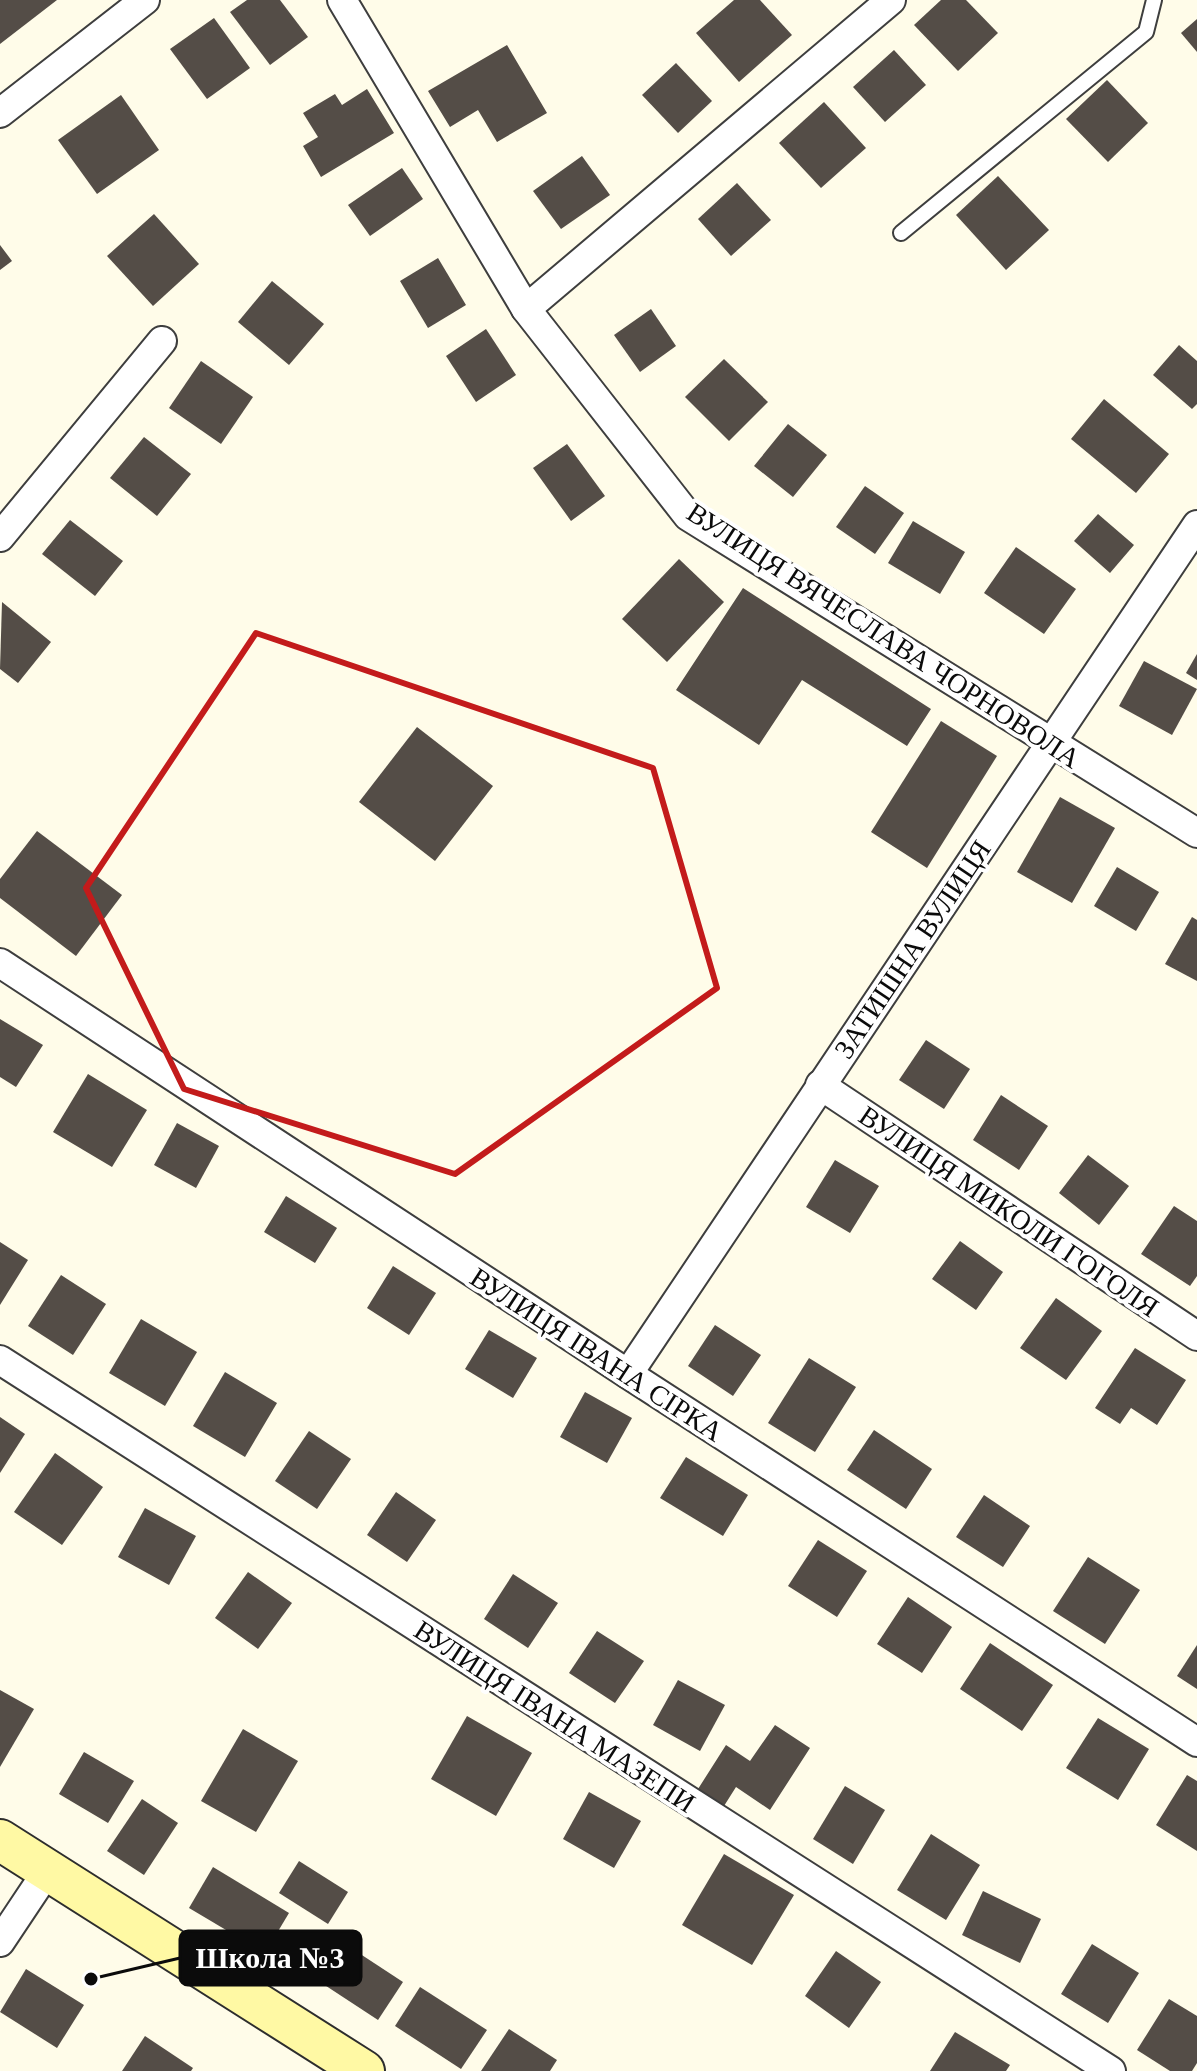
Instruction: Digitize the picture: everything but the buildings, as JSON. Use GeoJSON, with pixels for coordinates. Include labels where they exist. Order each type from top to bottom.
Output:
{"type":"FeatureCollection","features":[{"type":"Feature","properties":{"kind":"street"},"geometry":{"type":"LineString","coordinates":[[0,113],[145,0]]}},
{"type":"Feature","properties":{"kind":"street","name":"ВУЛИЦЯ ВЯЧЕСЛАВА ЧОРНОВОЛА"},"geometry":{"type":"LineString","coordinates":[[342,0],[526,309],[688,516],[1197,833]]}},
{"type":"Feature","properties":{"kind":"street"},"geometry":{"type":"LineString","coordinates":[[526,309],[891,0]]}},
{"type":"Feature","properties":{"kind":"street"},"geometry":{"type":"LineString","coordinates":[[0,537],[162,341]]}},
{"type":"Feature","properties":{"kind":"street","name":"ЗАТИШНА ВУЛИЦЯ"},"geometry":{"type":"LineString","coordinates":[[628,1374],[1197,525]]}},
{"type":"Feature","properties":{"kind":"street","name":"ВУЛИЦЯ ІВАНА СІРКА"},"geometry":{"type":"LineString","coordinates":[[0,963],[1197,1742]]}},
{"type":"Feature","properties":{"kind":"street","name":"ВУЛИЦЯ МИКОЛИ ГОГОЛЯ"},"geometry":{"type":"LineString","coordinates":[[820,1085],[1197,1336]]}},
{"type":"Feature","properties":{"kind":"street","name":"ВУЛИЦЯ ІВАНА МАЗЕПИ"},"geometry":{"type":"LineString","coordinates":[[0,1360],[1111,2071]]}},
{"type":"Feature","properties":{"kind":"street"},"geometry":{"type":"LineString","coordinates":[[0,1840],[364,2071]]}},
{"type":"Feature","properties":{"kind":"street"},"geometry":{"type":"LineString","coordinates":[[0,1942],[48,1870]]}},
{"type":"Feature","properties":{"kind":"lane"},"geometry":{"type":"LineString","coordinates":[[901,233],[1146,32],[1154,0]]}},
{"type":"Feature","properties":{"kind":"highlighted area"},"geometry":{"type":"Polygon","coordinates":[[[256,633],[653,768],[717,988],[455,1174],[184,1089],[86,888],[256,633]]]}},
{"type":"Feature","properties":{"kind":"place","name":"Школа №3"},"geometry":{"type":"Point","coordinates":[91,1979]}}]}
